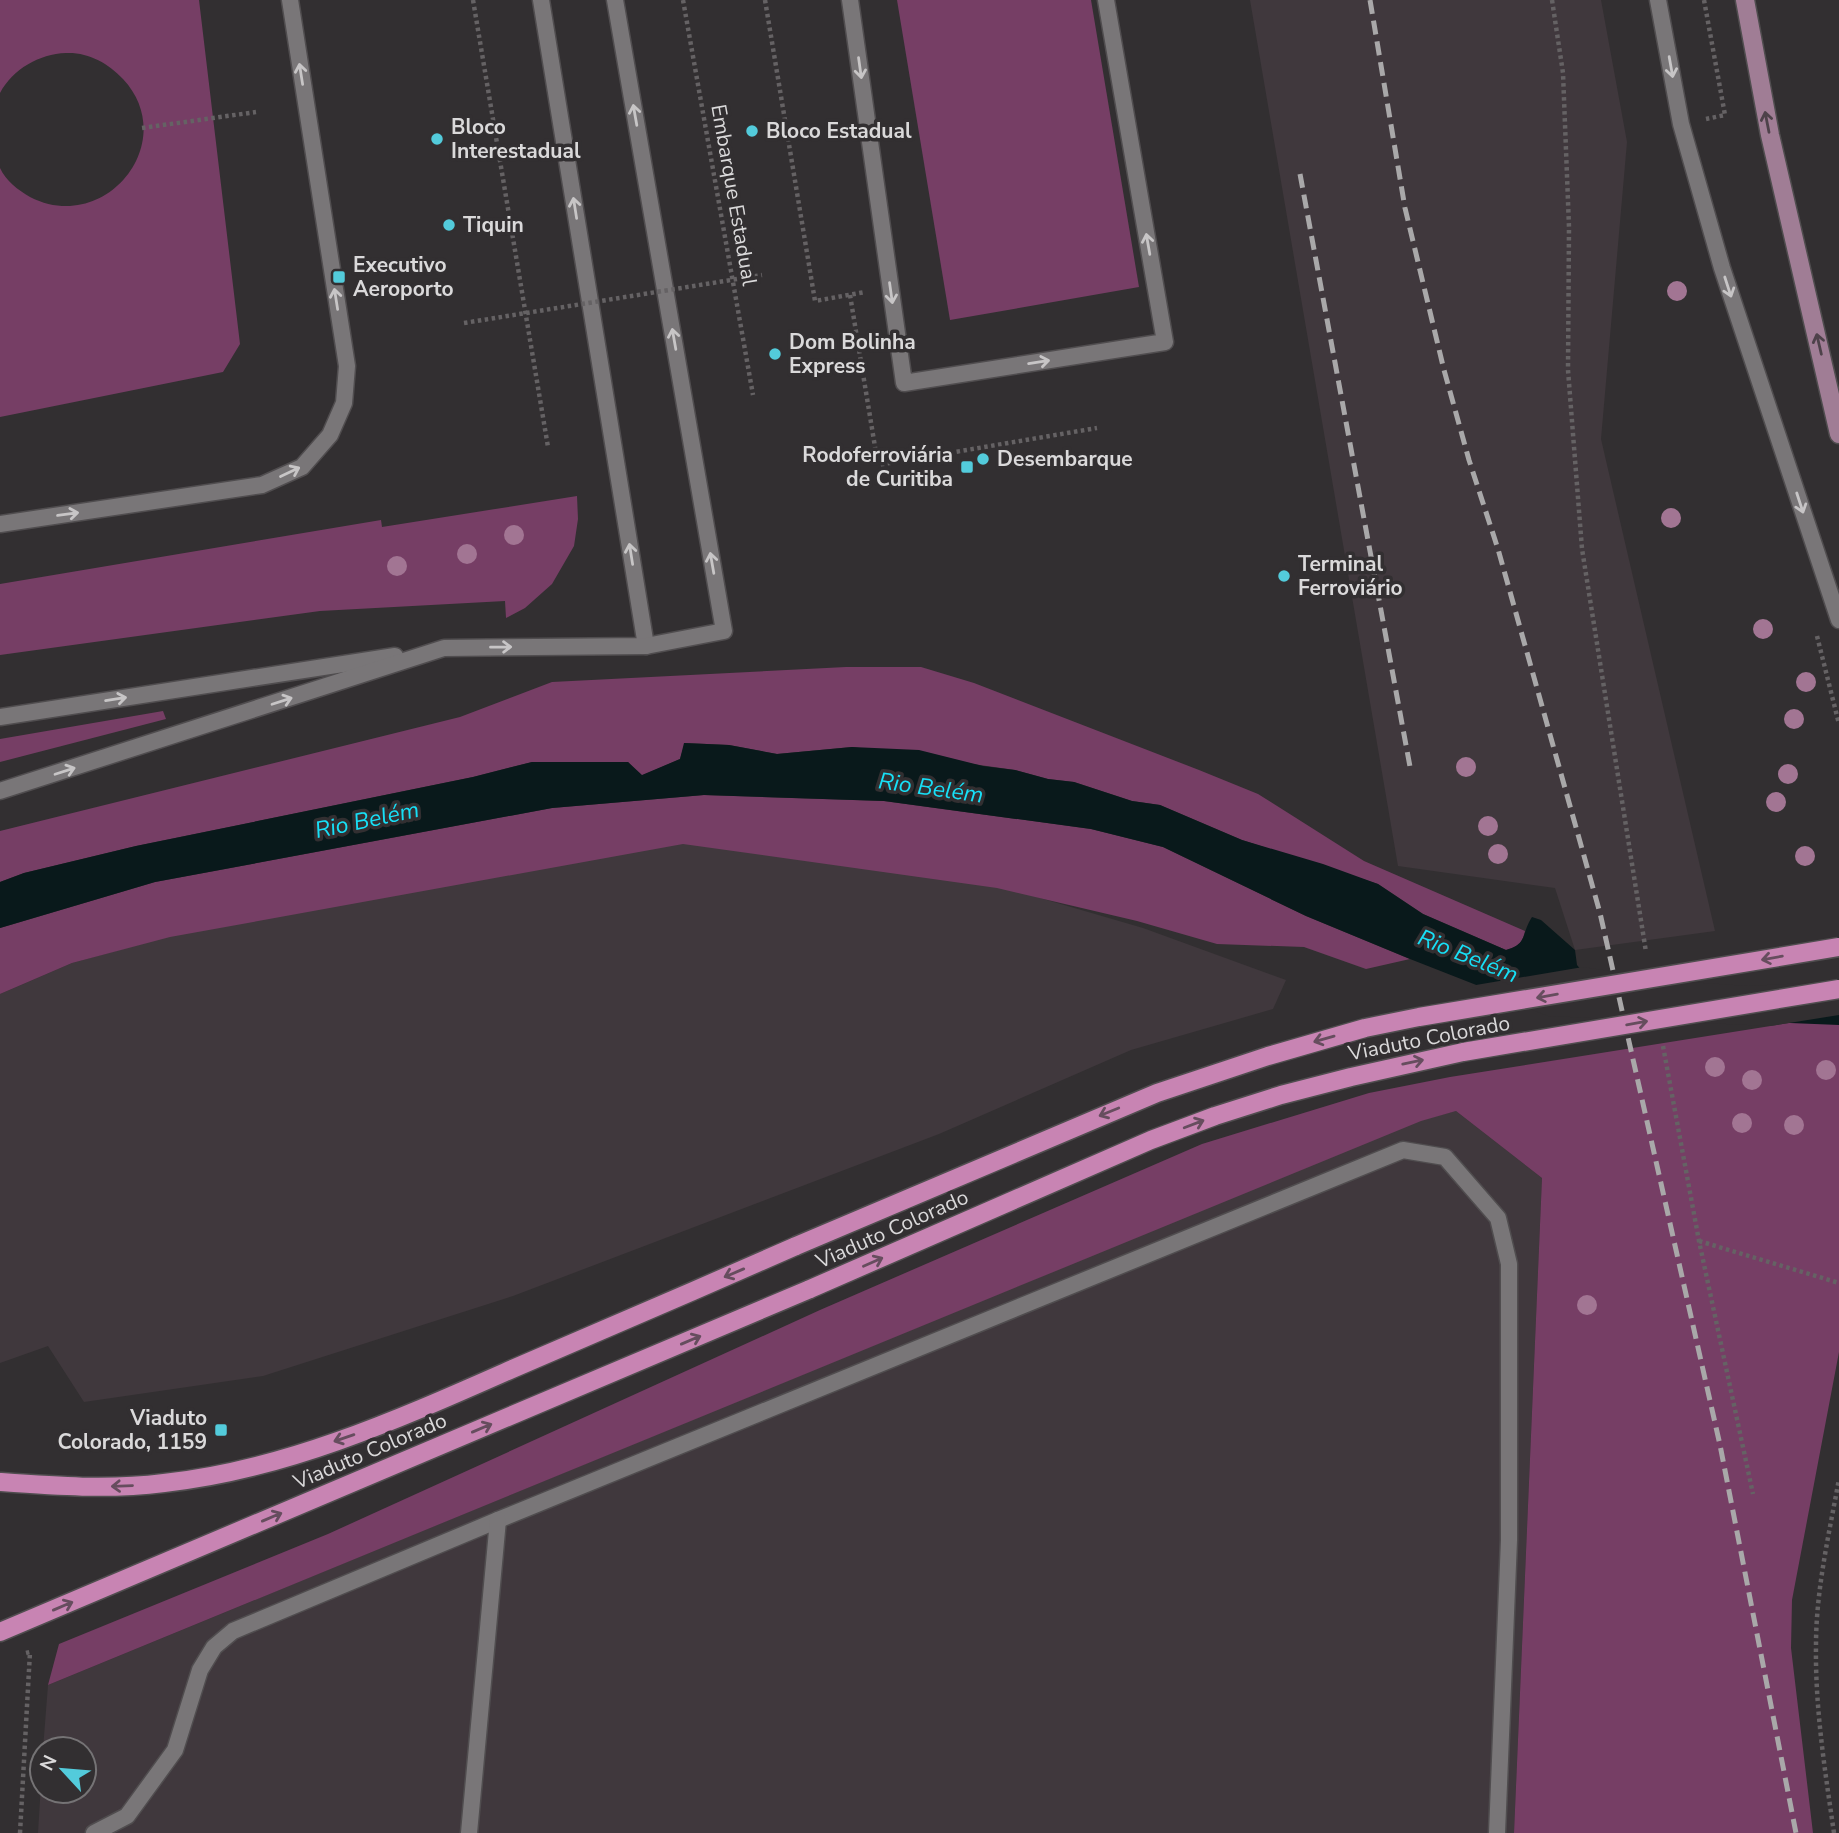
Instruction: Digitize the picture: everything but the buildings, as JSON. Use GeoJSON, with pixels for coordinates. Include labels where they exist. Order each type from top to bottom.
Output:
{"type":"FeatureCollection","features":[{"type":"Feature","properties":{"kind":"main road"},"geometry":{"type":"LineString","coordinates":[[1745,0],[1770,135],[1839,435]]}},
{"type":"Feature","properties":{"kind":"main road","name":"Viaduto Colorado"},"geometry":{"type":"LineString","coordinates":[[0,1482],[62,1487],[123,1487],[165,1483],[208,1476],[307,1451],[421,1409],[796,1246],[1157,1093],[1209,1074],[1327,1038],[1419,1017],[1839,947]]}},
{"type":"Feature","properties":{"kind":"main road","name":"Viaduto Colorado"},"geometry":{"type":"LineString","coordinates":[[0,1632],[810,1289],[1151,1140],[1215,1116],[1364,1073],[1463,1052],[1839,989]]}},
{"type":"Feature","properties":{"kind":"lane"},"geometry":{"type":"LineString","coordinates":[[0,524],[262,485],[302,467],[330,435],[344,403],[347,366],[290,0]]}},
{"type":"Feature","properties":{"kind":"lane"},"geometry":{"type":"LineString","coordinates":[[541,0],[646,646]]}},
{"type":"Feature","properties":{"kind":"lane"},"geometry":{"type":"LineString","coordinates":[[0,717],[444,648],[646,646],[724,631],[615,0]]}},
{"type":"Feature","properties":{"kind":"lane"},"geometry":{"type":"LineString","coordinates":[[850,0],[904,383],[1166,342],[1106,0]]}},
{"type":"Feature","properties":{"kind":"lane"},"geometry":{"type":"LineString","coordinates":[[1658,0],[1681,124],[1722,268],[1839,620]]}},
{"type":"Feature","properties":{"kind":"lane"},"geometry":{"type":"LineString","coordinates":[[0,791],[444,648]]}},
{"type":"Feature","properties":{"kind":"lane"},"geometry":{"type":"LineString","coordinates":[[94,1833],[127,1816],[175,1750],[200,1670],[214,1647],[233,1632],[498,1520],[1403,1150],[1445,1157],[1498,1218],[1509,1264],[1510,1539],[1497,1833]]}},
{"type":"Feature","properties":{"kind":"lane"},"geometry":{"type":"LineString","coordinates":[[469,1833],[498,1520]]}},
{"type":"Feature","properties":{"kind":"path"},"geometry":{"type":"LineString","coordinates":[[473,0],[548,447]]}},
{"type":"Feature","properties":{"kind":"path","name":"Embarque Estadual"},"geometry":{"type":"LineString","coordinates":[[683,0],[753,395]]}},
{"type":"Feature","properties":{"kind":"path"},"geometry":{"type":"LineString","coordinates":[[765,0],[815,301],[891,288]]}},
{"type":"Feature","properties":{"kind":"path"},"geometry":{"type":"LineString","coordinates":[[1552,0],[1563,73],[1569,227],[1568,370],[1582,549],[1637,901]]}},
{"type":"Feature","properties":{"kind":"path"},"geometry":{"type":"LineString","coordinates":[[1704,0],[1725,115]]}},
{"type":"Feature","properties":{"kind":"path"},"geometry":{"type":"LineString","coordinates":[[142,128],[256,112]]}},
{"type":"Feature","properties":{"kind":"path"},"geometry":{"type":"LineString","coordinates":[[464,323],[762,275]]}},
{"type":"Feature","properties":{"kind":"path"},"geometry":{"type":"LineString","coordinates":[[850,295],[878,465],[1097,428]]}},
{"type":"Feature","properties":{"kind":"path"},"geometry":{"type":"LineString","coordinates":[[1668,1076],[1699,1241],[1753,1494]]}},
{"type":"Feature","properties":{"kind":"path"},"geometry":{"type":"LineString","coordinates":[[1699,1241],[1839,1283]]}},
{"type":"Feature","properties":{"kind":"path"},"geometry":{"type":"LineString","coordinates":[[1834,1833],[1819,1731],[1815,1643],[1824,1559],[1839,1479]]}},
{"type":"Feature","properties":{"kind":"path"},"geometry":{"type":"LineString","coordinates":[[20,1833],[30,1653]]}},
{"type":"Feature","properties":{"kind":"shaded area"},"geometry":{"type":"Polygon","coordinates":[[[0,0],[199,0],[240,344],[223,372],[0,417],[0,168],[13,185],[30,197],[58,206],[85,204],[108,193],[127,176],[139,154],[144,129],[139,103],[123,79],[104,63],[82,54],[56,54],[28,64],[5,84],[0,93],[0,0]]]}},
{"type":"Feature","properties":{"kind":"shaded area"},"geometry":{"type":"Polygon","coordinates":[[[897,0],[1091,0],[1139,287],[950,320],[897,0]]]}},
{"type":"Feature","properties":{"kind":"shaded area"},"geometry":{"type":"Polygon","coordinates":[[[1250,0],[1601,0],[1627,142],[1601,439],[1715,931],[1575,950],[1555,888],[1398,866],[1250,0]]]}},
{"type":"Feature","properties":{"kind":"shaded area"},"geometry":{"type":"Polygon","coordinates":[[[577,496],[578,519],[574,546],[552,584],[525,608],[506,618],[505,601],[320,611],[0,655],[0,584],[381,520],[382,527],[577,496]]]}},
{"type":"Feature","properties":{"kind":"shaded area"},"geometry":{"type":"Polygon","coordinates":[[[846,667],[921,667],[974,683],[1258,794],[1364,861],[1525,931],[1521,942],[1506,950],[1423,914],[1378,884],[1242,840],[1160,805],[1132,801],[1074,782],[1048,779],[1015,770],[852,747],[777,754],[729,745],[685,743],[680,759],[641,776],[628,762],[532,762],[473,777],[136,846],[24,873],[0,882],[0,831],[460,717],[552,682],[846,667]]]}},
{"type":"Feature","properties":{"kind":"shaded area"},"geometry":{"type":"Polygon","coordinates":[[[163,711],[166,719],[0,762],[0,739],[163,711]]]}},
{"type":"Feature","properties":{"kind":"shaded area"},"geometry":{"type":"Polygon","coordinates":[[[704,795],[884,801],[1091,829],[1163,847],[1306,916],[1410,959],[1366,969],[1304,947],[1217,944],[1137,921],[997,888],[683,844],[170,937],[72,963],[0,994],[0,928],[155,882],[552,808],[704,795]]]}},
{"type":"Feature","properties":{"kind":"shaded area"},"geometry":{"type":"Polygon","coordinates":[[[721,838],[968,877],[1143,928],[1286,980],[1273,1009],[1131,1050],[939,1134],[513,1296],[263,1376],[84,1402],[48,1346],[0,1363],[0,994],[72,963],[326,893],[721,838]]]}},
{"type":"Feature","properties":{"kind":"shaded area"},"geometry":{"type":"Polygon","coordinates":[[[1839,1015],[1839,1352],[1792,1600],[1791,1648],[1813,1833],[1514,1833],[1542,1178],[1456,1111],[1421,1121],[48,1685],[59,1644],[328,1534],[820,1310],[1202,1144],[1369,1093],[1450,1077],[1839,1015]]]}},
{"type":"Feature","properties":{"kind":"shaded area"},"geometry":{"type":"Polygon","coordinates":[[[1456,1111],[1542,1178],[1514,1833],[38,1833],[40,1805],[98,1805],[98,1735],[44,1735],[48,1685],[1421,1120],[1456,1111]]]}},
{"type":"Feature","properties":{"kind":"water","name":"Rio Belém"},"geometry":{"type":"Polygon","coordinates":[[[684,743],[729,745],[777,754],[852,747],[919,750],[983,766],[1074,782],[1132,801],[1160,805],[1242,840],[1378,884],[1423,914],[1506,950],[1518,945],[1532,917],[1541,920],[1575,950],[1577,965],[1582,971],[1749,990],[1839,984],[1839,1025],[1548,1013],[1306,916],[1163,847],[1091,829],[884,801],[704,795],[552,808],[155,882],[0,928],[0,882],[24,873],[136,846],[473,777],[532,762],[628,762],[642,775],[680,759],[684,743]]]}},
{"type":"Feature","properties":{"kind":"pier"},"geometry":{"type":"Polygon","coordinates":[[[1583,967],[1673,981],[1749,986],[1839,981],[1839,1015],[1770,1026],[1548,1016],[1470,986],[1583,967]]]}},
{"type":"Feature","properties":{"kind":"railway"},"geometry":{"type":"LineString","coordinates":[[1370,0],[1405,208],[1444,370],[1498,549],[1600,913],[1720,1445],[1796,1833]]}},
{"type":"Feature","properties":{"kind":"railway"},"geometry":{"type":"LineString","coordinates":[[1300,174],[1411,772]]}},
{"type":"Feature","properties":{"kind":"place","name":"Bloco Estadual"},"geometry":{"type":"Point","coordinates":[752,131]}},
{"type":"Feature","properties":{"kind":"place","name":"Bloco Interestadual"},"geometry":{"type":"Point","coordinates":[437,139]}},
{"type":"Feature","properties":{"kind":"place","name":"Tiquin"},"geometry":{"type":"Point","coordinates":[449,225]}},
{"type":"Feature","properties":{"kind":"place","name":"Executivo Aeroporto"},"geometry":{"type":"Point","coordinates":[339,277]}},
{"type":"Feature","properties":{"kind":"place","name":"Dom Bolinha Express"},"geometry":{"type":"Point","coordinates":[775,354]}},
{"type":"Feature","properties":{"kind":"place","name":"Desembarque"},"geometry":{"type":"Point","coordinates":[983,459]}},
{"type":"Feature","properties":{"kind":"place","name":"Rodoferroviária de Curitiba"},"geometry":{"type":"Point","coordinates":[967,467]}},
{"type":"Feature","properties":{"kind":"place","name":"Terminal Ferroviário"},"geometry":{"type":"Point","coordinates":[1284,576]}},
{"type":"Feature","properties":{"kind":"place","name":"Viaduto Colorado, 1159"},"geometry":{"type":"Point","coordinates":[221,1430]}}]}
